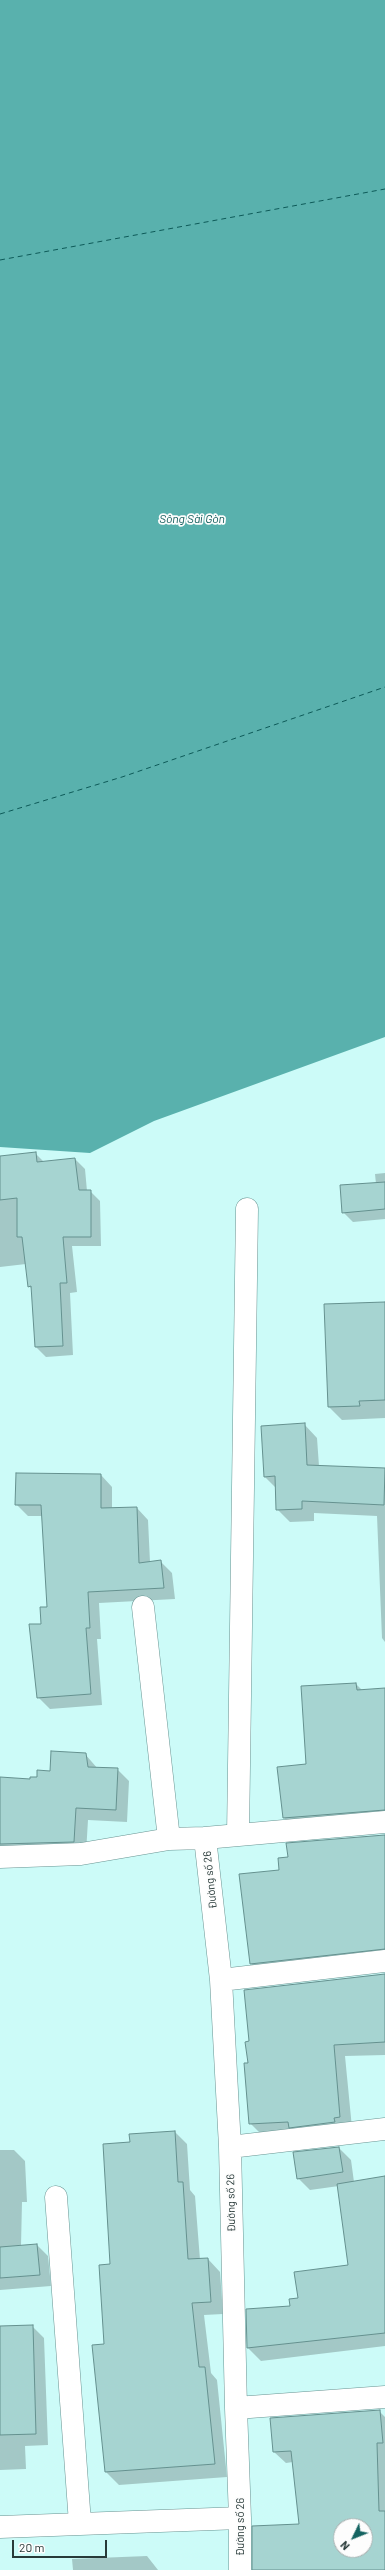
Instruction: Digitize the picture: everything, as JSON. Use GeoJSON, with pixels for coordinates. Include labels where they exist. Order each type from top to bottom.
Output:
{"type":"FeatureCollection","features":[{"type":"Feature","properties":{"kind":"street"},"geometry":{"type":"LineString","coordinates":[[238,1835],[246,1210]]}},
{"type":"Feature","properties":{"kind":"street"},"geometry":{"type":"LineString","coordinates":[[144,1607],[169,1838]]}},
{"type":"Feature","properties":{"kind":"street","name":"Đường số 26"},"geometry":{"type":"LineString","coordinates":[[0,1857],[81,1854],[169,1838],[205,1838],[385,1822]]}},
{"type":"Feature","properties":{"kind":"street","name":"Đường số 26"},"geometry":{"type":"LineString","coordinates":[[205,1838],[221,1980],[230,2147],[240,2518],[240,2570]]}},
{"type":"Feature","properties":{"kind":"street"},"geometry":{"type":"LineString","coordinates":[[221,1980],[385,1961]]}},
{"type":"Feature","properties":{"kind":"street"},"geometry":{"type":"LineString","coordinates":[[230,2147],[385,2128]]}},
{"type":"Feature","properties":{"kind":"street"},"geometry":{"type":"LineString","coordinates":[[56,2197],[80,2523]]}},
{"type":"Feature","properties":{"kind":"street"},"geometry":{"type":"LineString","coordinates":[[236,2408],[385,2397]]}},
{"type":"Feature","properties":{"kind":"street"},"geometry":{"type":"LineString","coordinates":[[0,2527],[240,2518]]}},
{"type":"Feature","properties":{"kind":"water","name":"Sông Sài Gòn"},"geometry":{"type":"Polygon","coordinates":[[[0,0],[385,0],[385,1037],[154,1121],[90,1153],[0,1147],[0,0]]]}},
{"type":"Feature","properties":{"kind":"building"},"geometry":{"type":"Polygon","coordinates":[[[36,1152],[37,1162],[75,1158],[79,1190],[91,1190],[91,1237],[63,1237],[67,1283],[60,1283],[63,1346],[35,1347],[31,1286],[28,1287],[22,1237],[17,1237],[17,1198],[0,1200],[0,1156],[36,1152]]]}},
{"type":"Feature","properties":{"kind":"building"},"geometry":{"type":"Polygon","coordinates":[[[385,1182],[385,1209],[342,1213],[340,1185],[385,1182]]]}},
{"type":"Feature","properties":{"kind":"building"},"geometry":{"type":"Polygon","coordinates":[[[385,1302],[385,1400],[359,1401],[360,1406],[328,1407],[324,1304],[385,1302]]]}},
{"type":"Feature","properties":{"kind":"building"},"geometry":{"type":"Polygon","coordinates":[[[305,1423],[307,1465],[385,1468],[384,1505],[302,1501],[302,1509],[276,1510],[275,1476],[264,1477],[261,1426],[305,1423]]]}},
{"type":"Feature","properties":{"kind":"building"},"geometry":{"type":"Polygon","coordinates":[[[16,1473],[101,1474],[101,1508],[137,1507],[139,1563],[161,1560],[164,1588],[88,1592],[90,1628],[86,1628],[91,1694],[37,1698],[29,1624],[41,1624],[40,1607],[47,1607],[41,1505],[15,1505],[16,1473]]]}},
{"type":"Feature","properties":{"kind":"building"},"geometry":{"type":"Polygon","coordinates":[[[356,1683],[357,1690],[385,1688],[385,1810],[283,1818],[277,1767],[306,1764],[301,1686],[356,1683]]]}},
{"type":"Feature","properties":{"kind":"building"},"geometry":{"type":"Polygon","coordinates":[[[51,1751],[86,1753],[88,1767],[118,1768],[116,1810],[76,1808],[74,1842],[0,1844],[0,1777],[30,1779],[30,1777],[37,1777],[37,1770],[50,1771],[51,1751]]]}},
{"type":"Feature","properties":{"kind":"building"},"geometry":{"type":"Polygon","coordinates":[[[385,1835],[385,1949],[250,1964],[239,1874],[279,1870],[278,1858],[288,1857],[286,1843],[385,1835]]]}},
{"type":"Feature","properties":{"kind":"building"},"geometry":{"type":"Polygon","coordinates":[[[385,1974],[385,2042],[334,2045],[340,2117],[334,2118],[335,2122],[289,2128],[288,2122],[249,2124],[244,2063],[248,2063],[245,2042],[249,2041],[244,1990],[385,1974]]]}},
{"type":"Feature","properties":{"kind":"building"},"geometry":{"type":"Polygon","coordinates":[[[175,2131],[178,2182],[183,2182],[188,2259],[208,2258],[211,2302],[192,2303],[199,2367],[205,2367],[215,2464],[105,2472],[92,2345],[104,2344],[99,2265],[110,2264],[103,2144],[130,2142],[129,2134],[175,2131]]]}},
{"type":"Feature","properties":{"kind":"building"},"geometry":{"type":"Polygon","coordinates":[[[339,2147],[343,2172],[297,2179],[293,2152],[339,2147]]]}},
{"type":"Feature","properties":{"kind":"building"},"geometry":{"type":"Polygon","coordinates":[[[385,2176],[385,2333],[247,2348],[246,2309],[290,2306],[289,2299],[298,2298],[294,2272],[348,2265],[337,2184],[385,2176]]]}},
{"type":"Feature","properties":{"kind":"building"},"geometry":{"type":"Polygon","coordinates":[[[37,2244],[40,2275],[0,2278],[0,2247],[37,2244]]]}},
{"type":"Feature","properties":{"kind":"building"},"geometry":{"type":"Polygon","coordinates":[[[33,2325],[36,2434],[0,2435],[0,2326],[33,2325]]]}},
{"type":"Feature","properties":{"kind":"building"},"geometry":{"type":"Polygon","coordinates":[[[380,2410],[383,2443],[377,2443],[379,2511],[385,2511],[385,2570],[252,2570],[252,2526],[299,2524],[291,2451],[273,2452],[270,2418],[380,2410]]]}},
{"type":"Feature","properties":{"kind":"ferry route"},"geometry":{"type":"LineString","coordinates":[[0,260],[385,189]]}},
{"type":"Feature","properties":{"kind":"ferry route"},"geometry":{"type":"LineString","coordinates":[[0,814],[122,777],[385,687]]}}]}
